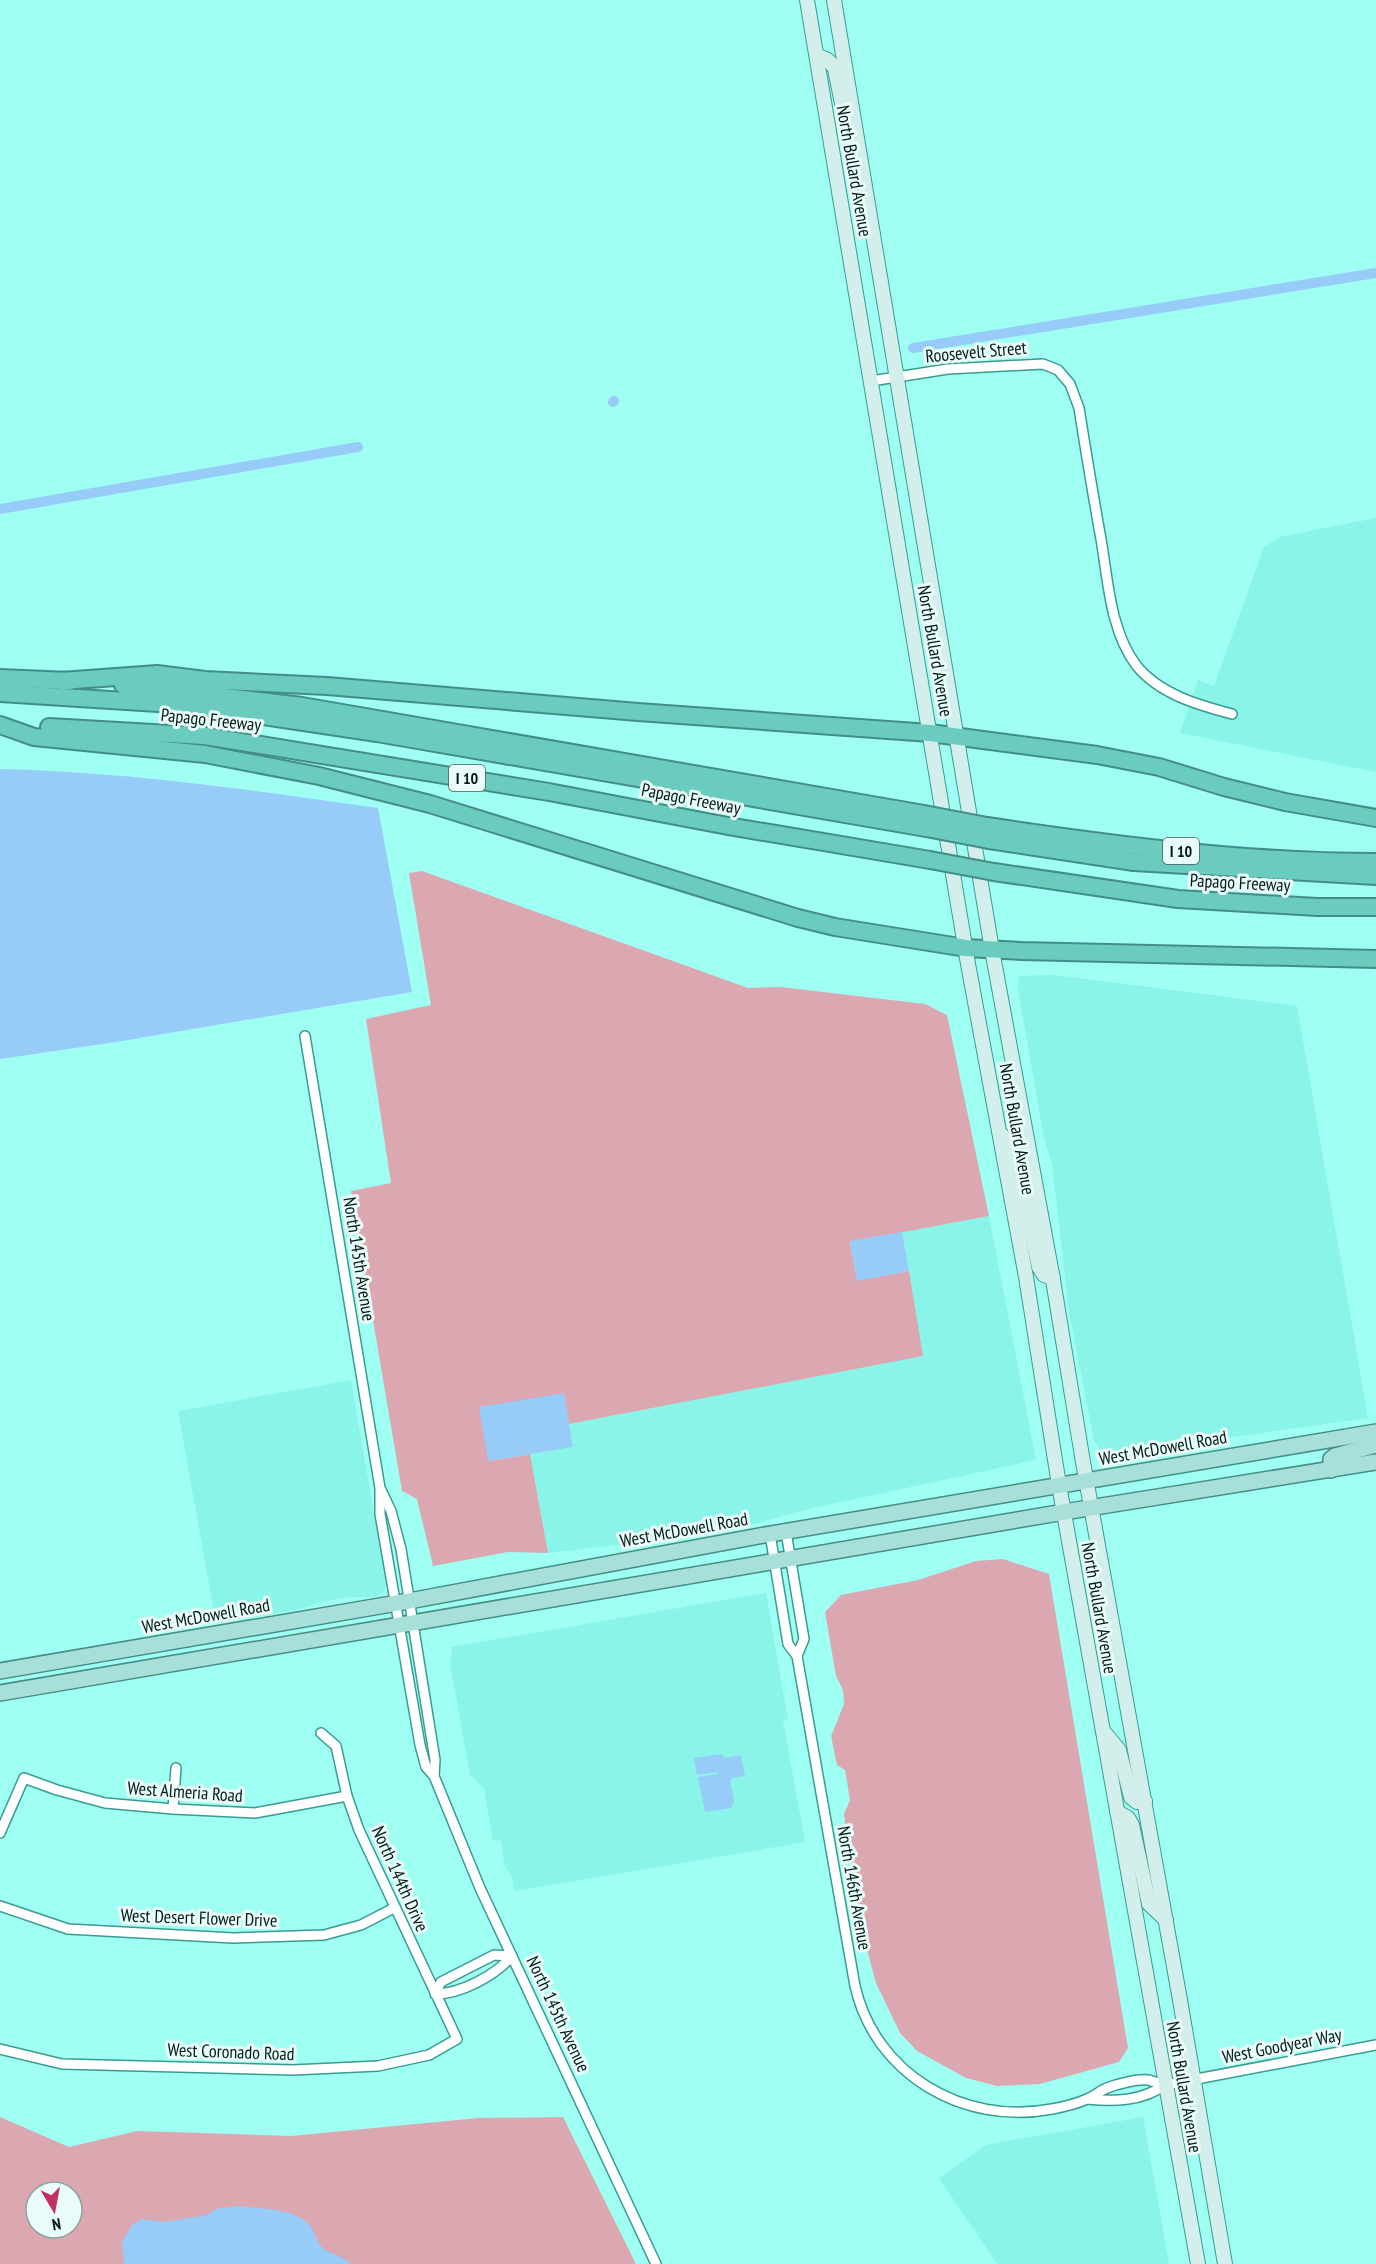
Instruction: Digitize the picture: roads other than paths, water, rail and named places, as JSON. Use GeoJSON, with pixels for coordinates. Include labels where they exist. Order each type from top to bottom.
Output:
{"type":"FeatureCollection","features":[{"type":"Feature","properties":{"kind":"highway"},"geometry":{"type":"LineString","coordinates":[[61,681],[157,674],[205,680],[327,686],[930,733],[1051,747],[1107,757],[1159,767],[1224,787],[1296,805],[1376,818]]}},
{"type":"Feature","properties":{"kind":"highway","name":"Papago Freeway"},"geometry":{"type":"LineString","coordinates":[[0,678],[187,691],[302,706],[988,833],[1191,852],[1376,862]]}},
{"type":"Feature","properties":{"kind":"highway"},"geometry":{"type":"LineString","coordinates":[[0,693],[189,705],[925,821]]}},
{"type":"Feature","properties":{"kind":"highway"},"geometry":{"type":"LineString","coordinates":[[0,725],[34,736],[205,753],[319,776],[430,804],[798,918],[835,927],[992,950],[1376,959]]}},
{"type":"Feature","properties":{"kind":"highway","name":"Papago Freeway"},"geometry":{"type":"LineString","coordinates":[[0,725],[205,736],[549,792],[994,872],[1178,899],[1376,908]]}},
{"type":"Feature","properties":{"kind":"highway"},"geometry":{"type":"LineString","coordinates":[[988,833],[1134,862],[1376,876]]}},
{"type":"Feature","properties":{"kind":"main road","name":"North Bullard Avenue"},"geometry":{"type":"LineString","coordinates":[[807,0],[966,948],[1026,1277],[1059,1485],[1198,2264]]}},
{"type":"Feature","properties":{"kind":"main road","name":"North Bullard Avenue"},"geometry":{"type":"LineString","coordinates":[[834,0],[992,950],[1053,1278],[1225,2264]]}},
{"type":"Feature","properties":{"kind":"main road"},"geometry":{"type":"LineString","coordinates":[[817,57],[829,60],[835,69],[846,132],[861,168]]}},
{"type":"Feature","properties":{"kind":"main road"},"geometry":{"type":"LineString","coordinates":[[999,1131],[1014,1153],[1039,1267],[1044,1275],[1053,1278]]}},
{"type":"Feature","properties":{"kind":"main road","name":"West McDowell Road"},"geometry":{"type":"LineString","coordinates":[[0,1671],[402,1602],[770,1534],[1376,1432]]}},
{"type":"Feature","properties":{"kind":"main road"},"geometry":{"type":"LineString","coordinates":[[1331,1470],[1331,1459],[1335,1456],[1376,1445]]}},
{"type":"Feature","properties":{"kind":"main road"},"geometry":{"type":"LineString","coordinates":[[0,1693],[1092,1507],[1376,1462]]}},
{"type":"Feature","properties":{"kind":"main road"},"geometry":{"type":"LineString","coordinates":[[1102,1729],[1119,1750],[1131,1797],[1137,1802],[1145,1801]]}},
{"type":"Feature","properties":{"kind":"main road"},"geometry":{"type":"LineString","coordinates":[[1117,1812],[1128,1818],[1132,1825],[1149,1904],[1166,1920]]}},
{"type":"Feature","properties":{"kind":"street","name":"Roosevelt Street"},"geometry":{"type":"LineString","coordinates":[[871,381],[948,369],[1016,364],[1043,364],[1058,370],[1070,384],[1079,408],[1113,612],[1125,647],[1137,665],[1153,681],[1203,706],[1232,714]]}},
{"type":"Feature","properties":{"kind":"street","name":"North 145th Avenue"},"geometry":{"type":"LineString","coordinates":[[305,1036],[380,1488],[380,1514],[402,1602],[435,1760],[434,1776]]}},
{"type":"Feature","properties":{"kind":"street","name":"North 145th Avenue"},"geometry":{"type":"LineString","coordinates":[[380,1488],[391,1511],[399,1538],[402,1602],[420,1745],[426,1767],[434,1776],[460,1842],[656,2264]]}},
{"type":"Feature","properties":{"kind":"street","name":"North 146th Avenue"},"geometry":{"type":"LineString","coordinates":[[786,1532],[783,1561],[788,1644],[797,1656],[859,2004],[870,2028],[893,2060],[918,2081],[939,2094],[978,2108],[1007,2112],[1053,2109],[1088,2099]]}},
{"type":"Feature","properties":{"kind":"street","name":"North 146th Avenue"},"geometry":{"type":"LineString","coordinates":[[770,1534],[783,1561],[804,1639],[797,1656]]}},
{"type":"Feature","properties":{"kind":"street","name":"North 144th Drive"},"geometry":{"type":"LineString","coordinates":[[321,1733],[336,1746],[347,1796],[359,1830],[457,2039]]}},
{"type":"Feature","properties":{"kind":"street"},"geometry":{"type":"LineString","coordinates":[[173,1809],[176,1767]]}},
{"type":"Feature","properties":{"kind":"street","name":"West Almeria Road"},"geometry":{"type":"LineString","coordinates":[[0,1833],[24,1778],[105,1803],[173,1809],[255,1813],[347,1796]]}},
{"type":"Feature","properties":{"kind":"street","name":"West Desert Flower Drive"},"geometry":{"type":"LineString","coordinates":[[0,1906],[68,1929],[233,1938],[324,1935],[361,1925],[394,1908]]}},
{"type":"Feature","properties":{"kind":"street"},"geometry":{"type":"LineString","coordinates":[[494,1955],[512,1956],[496,1972],[448,1994],[435,1994],[441,1982],[494,1955]]}},
{"type":"Feature","properties":{"kind":"street","name":"West Coronado Road"},"geometry":{"type":"LineString","coordinates":[[0,2049],[62,2064],[293,2070],[378,2066],[429,2055],[457,2039]]}},
{"type":"Feature","properties":{"kind":"street","name":"West Goodyear Way"},"geometry":{"type":"LineString","coordinates":[[1165,2085],[1376,2045]]}},
{"type":"Feature","properties":{"kind":"street"},"geometry":{"type":"LineString","coordinates":[[1088,2099],[1109,2087],[1146,2080],[1165,2085]]}},
{"type":"Feature","properties":{"kind":"street"},"geometry":{"type":"LineString","coordinates":[[1088,2099],[1113,2102],[1151,2095],[1165,2085]]}},
{"type":"Feature","properties":{"kind":"waterway"},"geometry":{"type":"LineString","coordinates":[[913,348],[1376,273]]}},
{"type":"Feature","properties":{"kind":"waterway"},"geometry":{"type":"LineString","coordinates":[[0,509],[358,447]]}}]}
